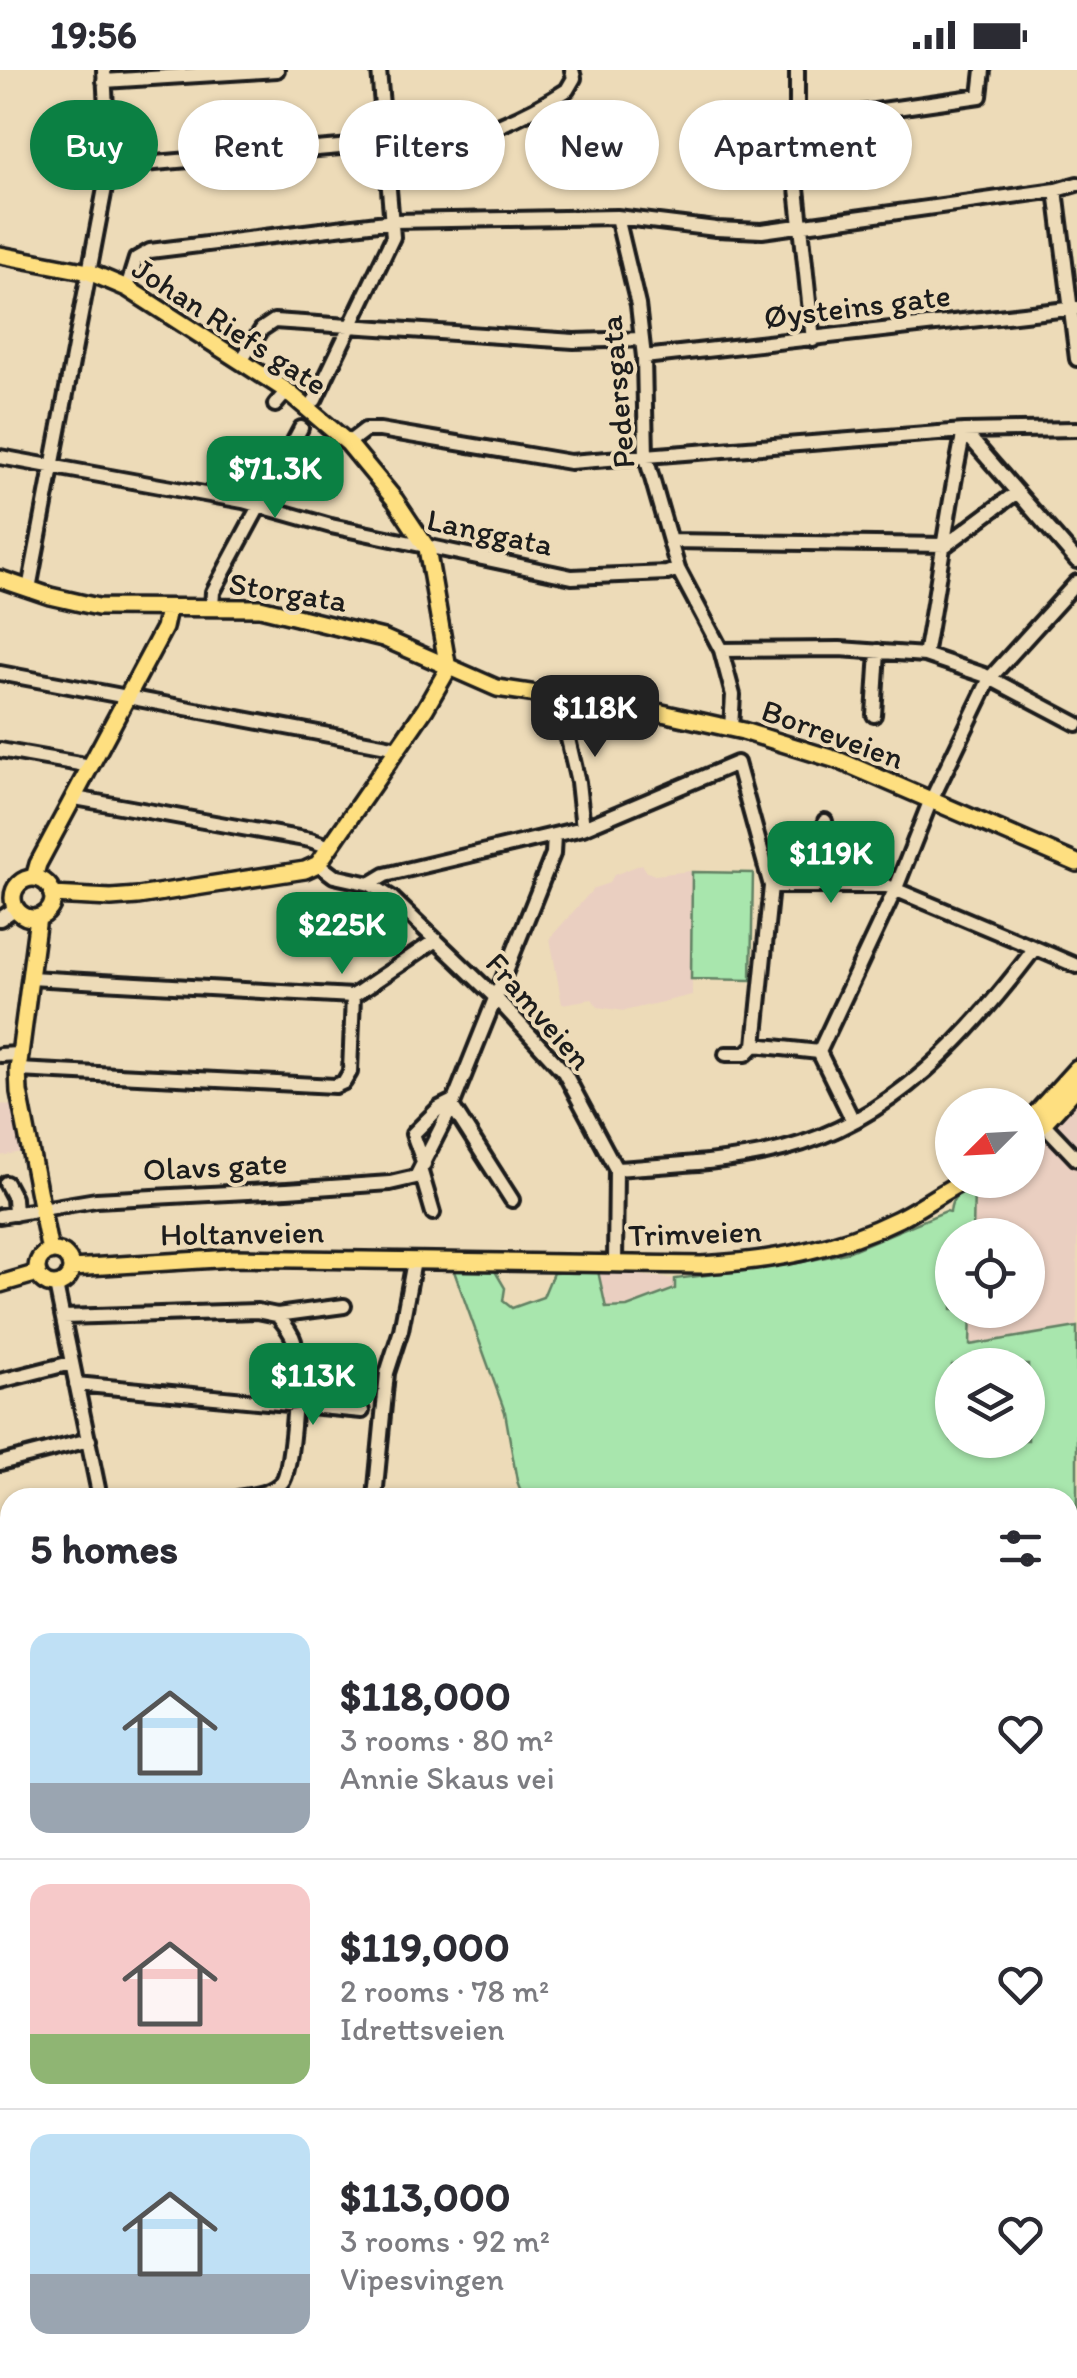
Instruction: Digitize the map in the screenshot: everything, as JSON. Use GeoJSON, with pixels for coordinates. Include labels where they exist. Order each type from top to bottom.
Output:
{"type":"FeatureCollection","features":[{"type":"Feature","properties":{"kind":"main road","name":"Johan Riefs gate"},"geometry":{"type":"LineString","coordinates":[[0,255],[89,272],[127,288],[286,391],[348,443],[403,511],[427,548],[448,669]]}},
{"type":"Feature","properties":{"kind":"main road","name":"Storgata"},"geometry":{"type":"LineString","coordinates":[[0,579],[98,607],[260,608],[383,638],[497,688],[559,700]]}},
{"type":"Feature","properties":{"kind":"main road"},"geometry":{"type":"LineString","coordinates":[[34,878],[46,884],[52,896],[50,909],[38,917],[23,915],[16,908],[17,887],[34,878],[164,628],[168,608]]}},
{"type":"Feature","properties":{"kind":"main road"},"geometry":{"type":"LineString","coordinates":[[52,896],[138,896],[305,870],[318,864],[448,669]]}},
{"type":"Feature","properties":{"kind":"main road","name":"Borreveien"},"geometry":{"type":"LineString","coordinates":[[559,700],[632,708],[731,728],[840,761],[1077,863]]}},
{"type":"Feature","properties":{"kind":"main road"},"geometry":{"type":"LineString","coordinates":[[0,881],[17,887]]}},
{"type":"Feature","properties":{"kind":"main road"},"geometry":{"type":"LineString","coordinates":[[38,917],[18,1062],[19,1092],[50,1252]]}},
{"type":"Feature","properties":{"kind":"main road"},"geometry":{"type":"LineString","coordinates":[[1045,1108],[1077,1068]]}},
{"type":"Feature","properties":{"kind":"main road"},"geometry":{"type":"LineString","coordinates":[[1045,1113],[1077,1087]]}},
{"type":"Feature","properties":{"kind":"main road","name":"Trimveien"},"geometry":{"type":"LineString","coordinates":[[414,1261],[738,1263],[810,1251],[866,1233],[935,1197]]}},
{"type":"Feature","properties":{"kind":"main road"},"geometry":{"type":"LineString","coordinates":[[50,1252],[66,1256],[72,1268],[66,1282],[56,1286],[47,1284],[38,1273],[40,1260],[50,1252]]}},
{"type":"Feature","properties":{"kind":"main road","name":"Holtanveien"},"geometry":{"type":"LineString","coordinates":[[72,1268],[233,1258],[414,1261]]}},
{"type":"Feature","properties":{"kind":"main road"},"geometry":{"type":"LineString","coordinates":[[0,1284],[38,1273]]}},
{"type":"Feature","properties":{"kind":"street"},"geometry":{"type":"LineString","coordinates":[[104,76],[277,70]]}},
{"type":"Feature","properties":{"kind":"street"},"geometry":{"type":"LineString","coordinates":[[379,70],[382,100]]}},
{"type":"Feature","properties":{"kind":"street"},"geometry":{"type":"LineString","coordinates":[[505,120],[567,90],[574,78],[572,70]]}},
{"type":"Feature","properties":{"kind":"street"},"geometry":{"type":"LineString","coordinates":[[796,100],[797,70]]}},
{"type":"Feature","properties":{"kind":"street"},"geometry":{"type":"LineString","coordinates":[[912,106],[980,96],[983,70]]}},
{"type":"Feature","properties":{"kind":"street"},"geometry":{"type":"LineString","coordinates":[[158,164],[339,152]]}},
{"type":"Feature","properties":{"kind":"street"},"geometry":{"type":"LineString","coordinates":[[127,288],[136,259],[150,250],[394,221],[617,217],[716,230],[799,228],[1077,184]]}},
{"type":"Feature","properties":{"kind":"street"},"geometry":{"type":"LineString","coordinates":[[29,589],[105,190]]}},
{"type":"Feature","properties":{"kind":"street"},"geometry":{"type":"LineString","coordinates":[[315,400],[393,237],[391,190]]}},
{"type":"Feature","properties":{"kind":"street"},"geometry":{"type":"LineString","coordinates":[[798,190],[813,340]]}},
{"type":"Feature","properties":{"kind":"street"},"geometry":{"type":"LineString","coordinates":[[1056,190],[1074,308],[1077,359]]}},
{"type":"Feature","properties":{"kind":"street","name":"Pedersgata"},"geometry":{"type":"LineString","coordinates":[[617,217],[638,304],[644,357],[646,457],[678,569],[721,650],[733,695],[731,728]]}},
{"type":"Feature","properties":{"kind":"street","name":"Øysteins gate"},"geometry":{"type":"LineString","coordinates":[[644,357],[1074,308]]}},
{"type":"Feature","properties":{"kind":"street"},"geometry":{"type":"LineString","coordinates":[[241,361],[262,329],[274,322],[574,341],[642,339]]}},
{"type":"Feature","properties":{"kind":"street"},"geometry":{"type":"LineString","coordinates":[[275,405],[286,391]]}},
{"type":"Feature","properties":{"kind":"street"},"geometry":{"type":"LineString","coordinates":[[212,607],[214,592],[301,428]]}},
{"type":"Feature","properties":{"kind":"street"},"geometry":{"type":"LineString","coordinates":[[348,443],[365,430],[380,430],[570,462],[964,432],[1077,428]]}},
{"type":"Feature","properties":{"kind":"street"},"geometry":{"type":"LineString","coordinates":[[964,432],[1077,560]]}},
{"type":"Feature","properties":{"kind":"street"},"geometry":{"type":"LineString","coordinates":[[925,655],[964,432]]}},
{"type":"Feature","properties":{"kind":"street","name":"Langgata"},"geometry":{"type":"LineString","coordinates":[[0,456],[258,506],[427,548],[572,577],[678,569]]}},
{"type":"Feature","properties":{"kind":"street"},"geometry":{"type":"LineString","coordinates":[[670,542],[946,545],[1017,492]]}},
{"type":"Feature","properties":{"kind":"street"},"geometry":{"type":"LineString","coordinates":[[819,1052],[990,678],[1077,582]]}},
{"type":"Feature","properties":{"kind":"street"},"geometry":{"type":"LineString","coordinates":[[721,650],[925,655],[990,678],[1077,724]]}},
{"type":"Feature","properties":{"kind":"street"},"geometry":{"type":"LineString","coordinates":[[874,715],[878,651]]}},
{"type":"Feature","properties":{"kind":"street"},"geometry":{"type":"LineString","coordinates":[[0,673],[398,748]]}},
{"type":"Feature","properties":{"kind":"street"},"geometry":{"type":"LineString","coordinates":[[559,700],[578,782],[583,828]]}},
{"type":"Feature","properties":{"kind":"street"},"geometry":{"type":"LineString","coordinates":[[0,750],[91,766]]}},
{"type":"Feature","properties":{"kind":"street"},"geometry":{"type":"LineString","coordinates":[[370,884],[386,875],[583,828],[737,763],[771,886],[755,1044],[746,1054],[726,1054]]}},
{"type":"Feature","properties":{"kind":"street"},"geometry":{"type":"LineString","coordinates":[[75,798],[310,840],[330,847]]}},
{"type":"Feature","properties":{"kind":"street"},"geometry":{"type":"LineString","coordinates":[[825,821],[830,885]]}},
{"type":"Feature","properties":{"kind":"street"},"geometry":{"type":"LineString","coordinates":[[423,1168],[553,854],[554,835]]}},
{"type":"Feature","properties":{"kind":"street","name":"Framveien"},"geometry":{"type":"LineString","coordinates":[[318,864],[334,876],[370,884],[392,898],[496,997],[564,1072],[616,1169],[615,1263]]}},
{"type":"Feature","properties":{"kind":"street"},"geometry":{"type":"LineString","coordinates":[[771,886],[896,888],[1077,966]]}},
{"type":"Feature","properties":{"kind":"street"},"geometry":{"type":"LineString","coordinates":[[0,919],[16,908]]}},
{"type":"Feature","properties":{"kind":"street"},"geometry":{"type":"LineString","coordinates":[[30,978],[353,996],[436,940]]}},
{"type":"Feature","properties":{"kind":"street"},"geometry":{"type":"LineString","coordinates":[[616,1169],[762,1154],[804,1142],[853,1121],[918,1079],[954,1047],[1036,948]]}},
{"type":"Feature","properties":{"kind":"street"},"geometry":{"type":"LineString","coordinates":[[0,1055],[18,1062],[330,1087],[348,1078],[353,996]]}},
{"type":"Feature","properties":{"kind":"street"},"geometry":{"type":"LineString","coordinates":[[755,1044],[819,1052]]}},
{"type":"Feature","properties":{"kind":"street"},"geometry":{"type":"LineString","coordinates":[[819,1052],[853,1121]]}},
{"type":"Feature","properties":{"kind":"street"},"geometry":{"type":"LineString","coordinates":[[433,1213],[413,1134],[439,1108],[453,1103]]}},
{"type":"Feature","properties":{"kind":"street"},"geometry":{"type":"LineString","coordinates":[[453,1103],[512,1200]]}},
{"type":"Feature","properties":{"kind":"street"},"geometry":{"type":"LineString","coordinates":[[1045,1130],[1077,1159]]}},
{"type":"Feature","properties":{"kind":"street","name":"Olavs gate"},"geometry":{"type":"LineString","coordinates":[[7,1215],[96,1200],[390,1183],[416,1177],[423,1168]]}},
{"type":"Feature","properties":{"kind":"street"},"geometry":{"type":"LineString","coordinates":[[6,1183],[14,1198],[7,1215]]}},
{"type":"Feature","properties":{"kind":"street"},"geometry":{"type":"LineString","coordinates":[[376,1488],[387,1373],[401,1330],[414,1261]]}},
{"type":"Feature","properties":{"kind":"street"},"geometry":{"type":"LineString","coordinates":[[56,1286],[98,1488]]}},
{"type":"Feature","properties":{"kind":"street"},"geometry":{"type":"LineString","coordinates":[[63,1317],[257,1311],[276,1314],[344,1306]]}},
{"type":"Feature","properties":{"kind":"street"},"geometry":{"type":"LineString","coordinates":[[272,1488],[288,1473],[294,1406],[294,1343],[276,1314]]}},
{"type":"Feature","properties":{"kind":"street"},"geometry":{"type":"LineString","coordinates":[[0,1381],[72,1363]]}},
{"type":"Feature","properties":{"kind":"street"},"geometry":{"type":"LineString","coordinates":[[76,1384],[362,1411]]}},
{"type":"Feature","properties":{"kind":"street"},"geometry":{"type":"LineString","coordinates":[[0,1463],[89,1440]]}},
{"type":"Feature","properties":{"kind":"shaded area"},"geometry":{"type":"Polygon","coordinates":[[[642,864],[655,875],[691,871],[692,995],[624,1011],[598,1007],[592,999],[562,1004],[550,938],[594,888],[642,864]]]}},
{"type":"Feature","properties":{"kind":"shaded area"},"geometry":{"type":"Polygon","coordinates":[[[1077,1089],[1077,1327],[970,1345],[970,1328],[1045,1328],[1045,1218],[973,1218],[974,1198],[1045,1198],[1045,1124],[1077,1089]]]}},
{"type":"Feature","properties":{"kind":"shaded area"},"geometry":{"type":"Polygon","coordinates":[[[0,1104],[11,1105],[21,1152],[0,1156],[0,1104]]]}},
{"type":"Feature","properties":{"kind":"shaded area"},"geometry":{"type":"Polygon","coordinates":[[[598,1271],[675,1279],[675,1289],[627,1307],[606,1309],[598,1271]]]}},
{"type":"Feature","properties":{"kind":"green space"},"geometry":{"type":"Polygon","coordinates":[[[692,872],[753,873],[751,980],[691,979],[692,872]]]}},
{"type":"Feature","properties":{"kind":"green space"},"geometry":{"type":"Polygon","coordinates":[[[955,1198],[974,1198],[973,1218],[935,1218],[935,1328],[970,1328],[970,1345],[1077,1327],[1077,1488],[520,1488],[505,1412],[454,1271],[495,1271],[505,1288],[503,1301],[512,1308],[543,1297],[553,1273],[598,1271],[606,1308],[627,1307],[675,1289],[675,1279],[793,1264],[845,1253],[950,1212],[955,1198]]]}}]}
